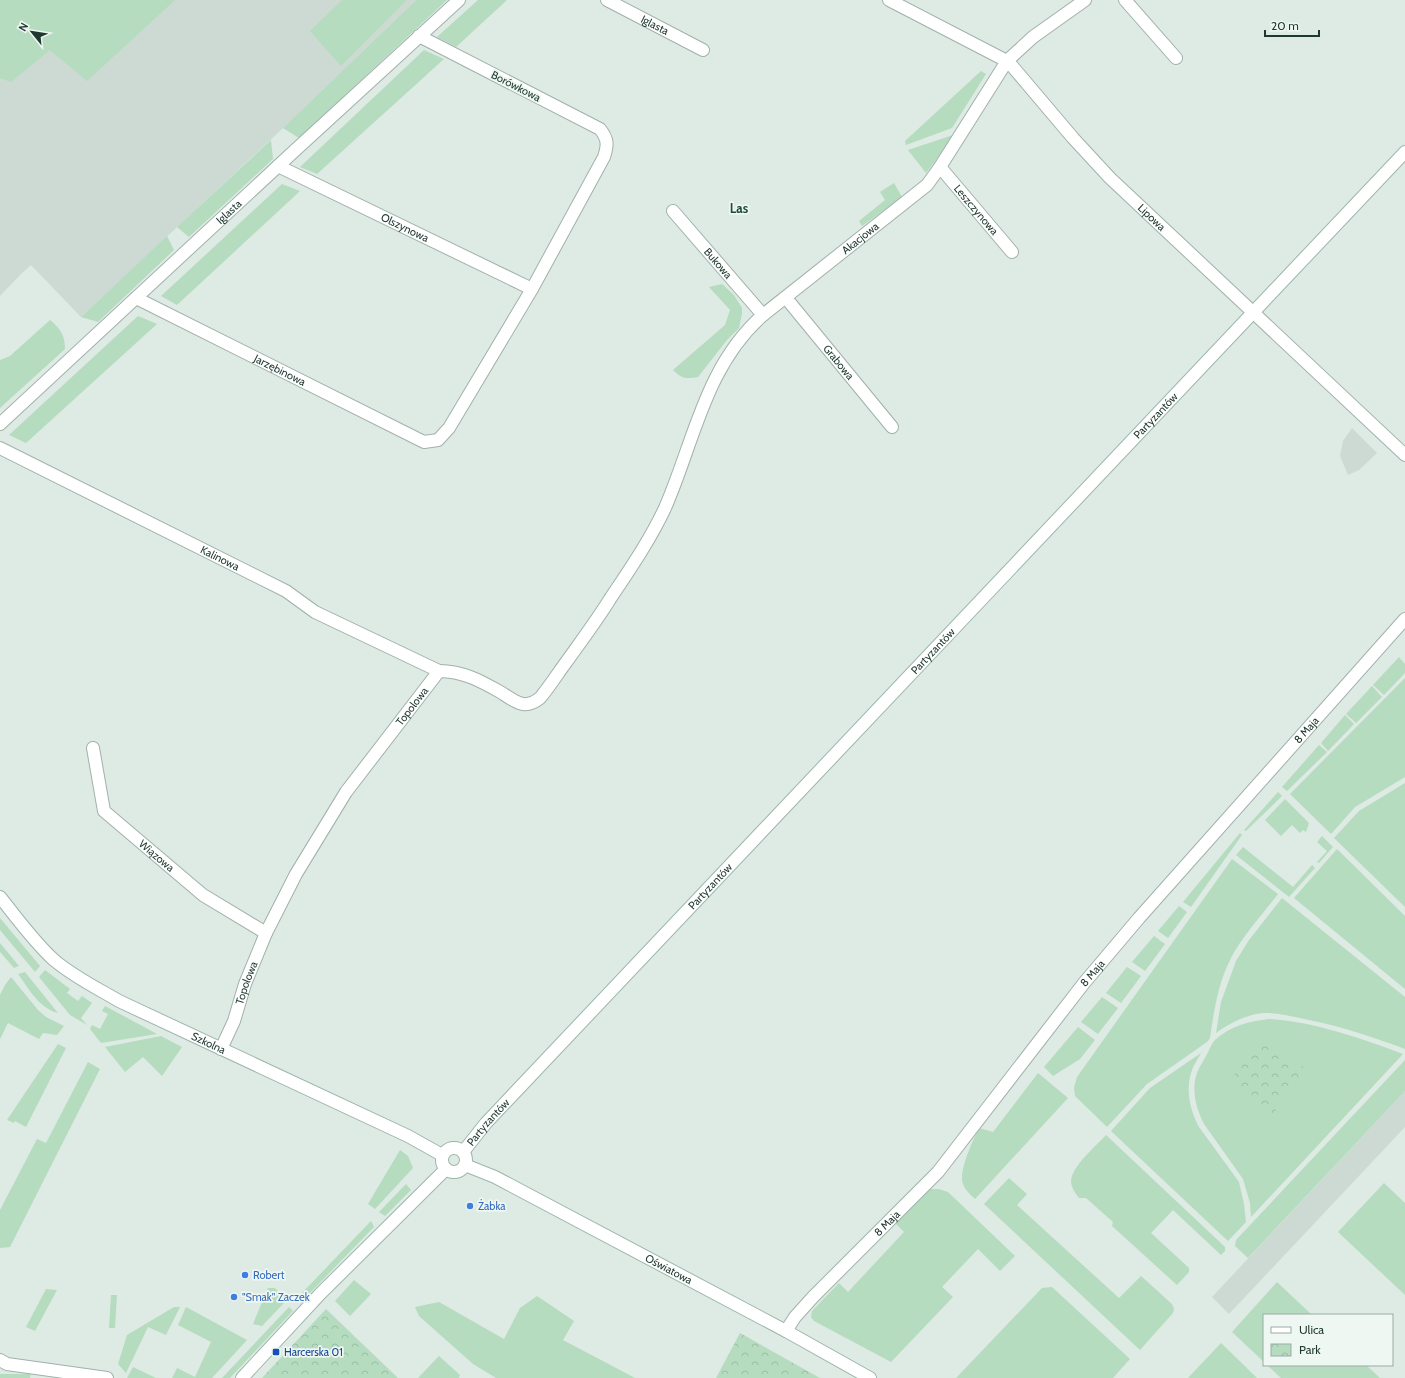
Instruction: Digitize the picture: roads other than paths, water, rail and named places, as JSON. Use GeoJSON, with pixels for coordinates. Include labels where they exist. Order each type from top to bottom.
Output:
{"type":"FeatureCollection","features":[{"type":"Feature","properties":{"kind":"street","name":"Iglasta"},"geometry":{"type":"LineString","coordinates":[[0,424],[459,0]]}},
{"type":"Feature","properties":{"kind":"street","name":"Iglasta"},"geometry":{"type":"LineString","coordinates":[[607,0],[704,50]]}},
{"type":"Feature","properties":{"kind":"street","name":"Lipowa"},"geometry":{"type":"LineString","coordinates":[[889,0],[1007,62],[1015,69],[1073,138],[1110,178],[1405,455]]}},
{"type":"Feature","properties":{"kind":"street","name":"Akacjowa"},"geometry":{"type":"LineString","coordinates":[[439,671],[452,671],[462,674],[487,685],[520,703],[529,704],[537,701],[596,622],[638,558],[651,535],[669,497],[702,405],[713,381],[736,344],[762,315],[786,298],[927,185],[940,168],[1007,62],[1032,37],[1085,0]]}},
{"type":"Feature","properties":{"kind":"street"},"geometry":{"type":"LineString","coordinates":[[1125,0],[1176,58]]}},
{"type":"Feature","properties":{"kind":"street","name":"Borówkowa"},"geometry":{"type":"LineString","coordinates":[[419,36],[600,129],[605,134],[608,142],[604,157],[532,289]]}},
{"type":"Feature","properties":{"kind":"street","name":"Partyzantów"},"geometry":{"type":"LineString","coordinates":[[463,1152],[486,1123],[1405,152]]}},
{"type":"Feature","properties":{"kind":"street","name":"Olszynowa"},"geometry":{"type":"LineString","coordinates":[[278,166],[532,289]]}},
{"type":"Feature","properties":{"kind":"street","name":"Leszczynowa"},"geometry":{"type":"LineString","coordinates":[[940,168],[1012,252]]}},
{"type":"Feature","properties":{"kind":"street","name":"Bukowa"},"geometry":{"type":"LineString","coordinates":[[673,211],[762,315]]}},
{"type":"Feature","properties":{"kind":"street","name":"Jarzębinowa"},"geometry":{"type":"LineString","coordinates":[[136,298],[424,442],[438,440],[445,434],[532,289]]}},
{"type":"Feature","properties":{"kind":"street","name":"Grabowa"},"geometry":{"type":"LineString","coordinates":[[786,298],[892,427]]}},
{"type":"Feature","properties":{"kind":"street","name":"Kalinowa"},"geometry":{"type":"LineString","coordinates":[[0,448],[286,591],[315,612],[439,671]]}},
{"type":"Feature","properties":{"kind":"street","name":"8 Maja"},"geometry":{"type":"LineString","coordinates":[[786,1331],[795,1317],[813,1296],[938,1172],[1084,983],[1139,918],[1405,619]]}},
{"type":"Feature","properties":{"kind":"street","name":"Topolowa"},"geometry":{"type":"LineString","coordinates":[[221,1049],[234,1021],[245,984],[266,933],[296,874],[346,792],[439,671]]}},
{"type":"Feature","properties":{"kind":"street","name":"Wiązowa"},"geometry":{"type":"LineString","coordinates":[[93,748],[104,812],[203,895],[266,933]]}},
{"type":"Feature","properties":{"kind":"street","name":"Szkolna"},"geometry":{"type":"LineString","coordinates":[[0,897],[47,953],[75,975],[119,1001],[402,1133],[442,1155]]}},
{"type":"Feature","properties":{"kind":"street"},"geometry":{"type":"LineString","coordinates":[[454,1148],[463,1152],[466,1160],[465,1165],[461,1169],[457,1172],[451,1172],[446,1169],[442,1162],[442,1155],[445,1151],[454,1148]]}},
{"type":"Feature","properties":{"kind":"street","name":"Oświatowa"},"geometry":{"type":"LineString","coordinates":[[465,1165],[494,1178],[786,1331],[870,1378]]}},
{"type":"Feature","properties":{"kind":"street"},"geometry":{"type":"LineString","coordinates":[[242,1378],[320,1294],[446,1169]]}},
{"type":"Feature","properties":{"kind":"street"},"geometry":{"type":"LineString","coordinates":[[0,1360],[8,1364],[106,1378]]}},
{"type":"Feature","properties":{"kind":"place","name":"Żabka"},"geometry":{"type":"Point","coordinates":[470,1206]}},
{"type":"Feature","properties":{"kind":"place","name":"Robert"},"geometry":{"type":"Point","coordinates":[245,1275]}},
{"type":"Feature","properties":{"kind":"place","name":"\"Smak\" Zaczek"},"geometry":{"type":"Point","coordinates":[234,1297]}},
{"type":"Feature","properties":{"kind":"place","name":"Harcerska 01"},"geometry":{"type":"Point","coordinates":[276,1352]}},
{"type":"Feature","properties":{"kind":"district","name":"Las"},"geometry":{"type":"Point","coordinates":[739,208]}}]}
